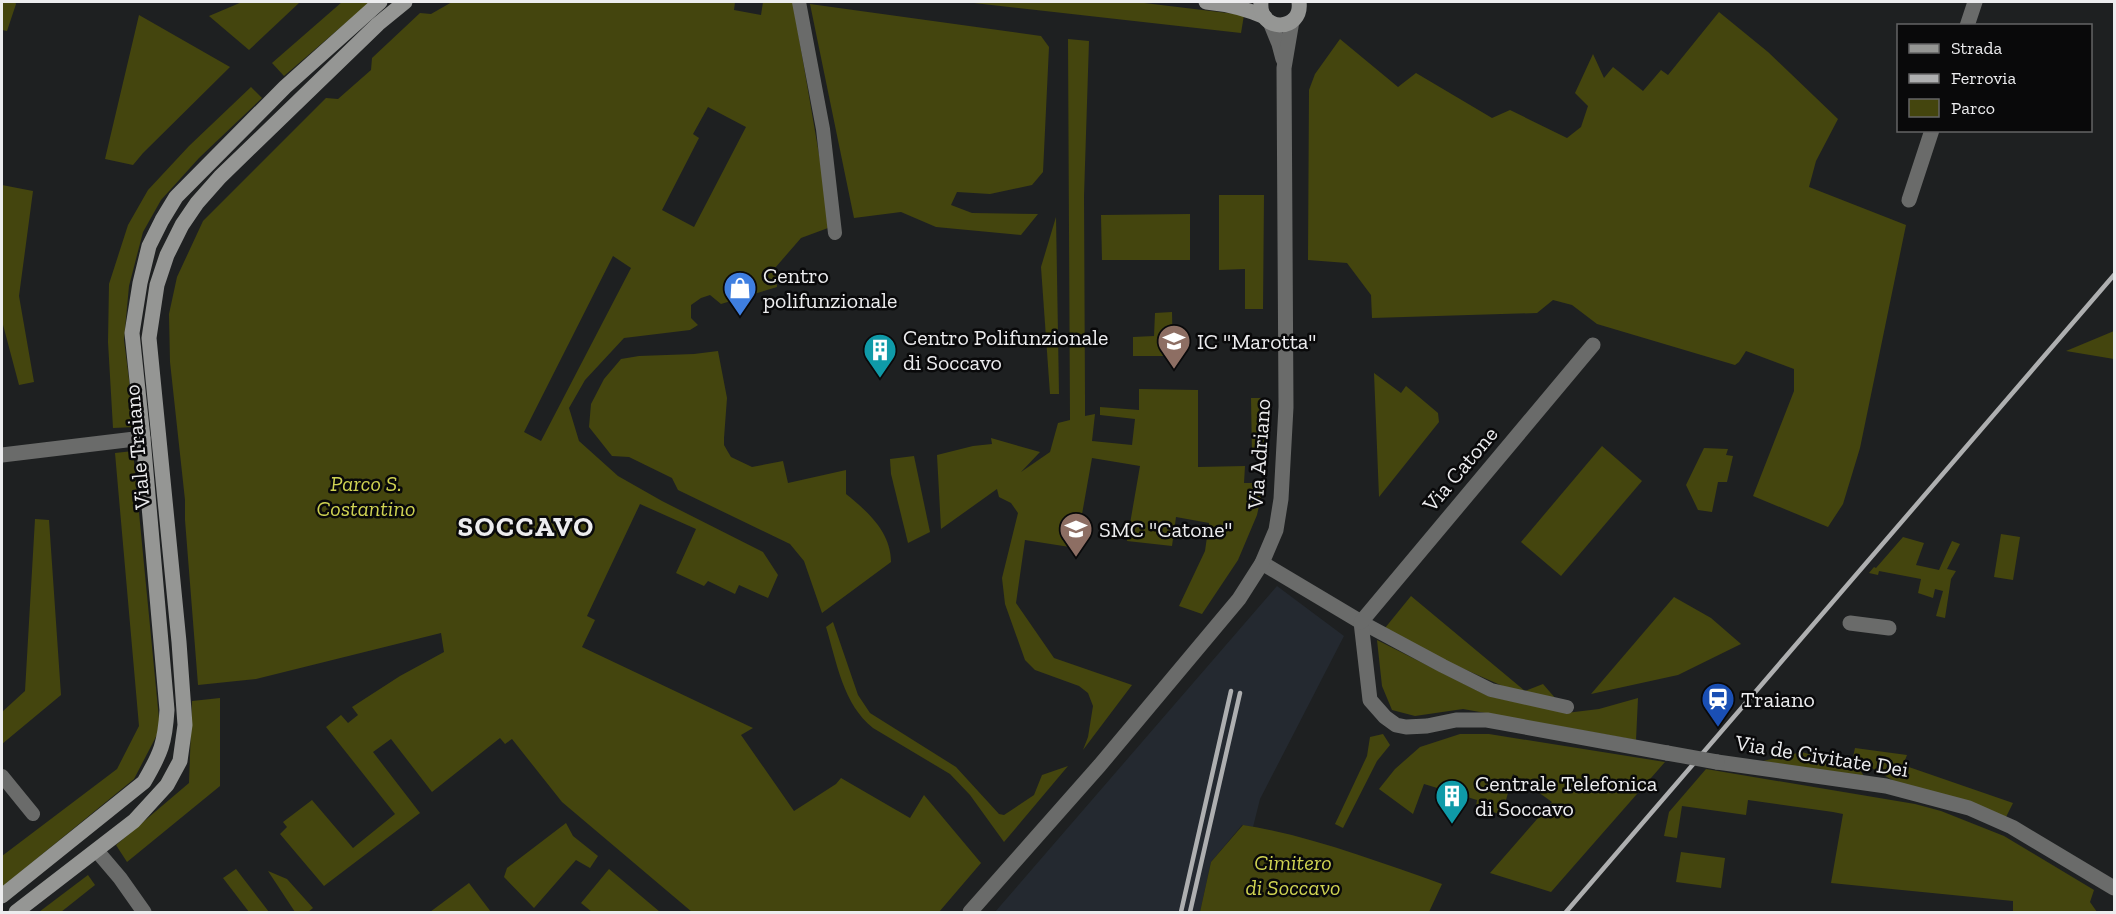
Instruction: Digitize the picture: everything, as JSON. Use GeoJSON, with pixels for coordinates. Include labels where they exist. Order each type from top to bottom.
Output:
{"type":"FeatureCollection","features":[{"type":"Feature","properties":{"kind":"main road","name":"Viale Traiano"},"geometry":{"type":"LineString","coordinates":[[16,912],[134,821],[167,785],[180,761],[185,725],[179,642],[150,437],[132,333],[149,246],[177,197],[252,119],[380,2]]}},
{"type":"Feature","properties":{"kind":"main road","name":"Viale Traiano"},"geometry":{"type":"LineString","coordinates":[[2,896],[144,782],[165,740],[167,710],[150,437],[149,338],[157,285],[182,225],[197,202],[220,177],[378,24],[405,2]]}},
{"type":"Feature","properties":{"kind":"main road"},"geometry":{"type":"LineString","coordinates":[[1206,2],[1248,9],[1280,25],[1292,21],[1299,12],[1301,3]]}},
{"type":"Feature","properties":{"kind":"main road"},"geometry":{"type":"LineString","coordinates":[[1261,2],[1261,10],[1267,19]]}},
{"type":"Feature","properties":{"kind":"main road"},"geometry":{"type":"LineString","coordinates":[[81,833],[97,851]]}},
{"type":"Feature","properties":{"kind":"street"},"geometry":{"type":"LineString","coordinates":[[799,2],[823,129],[835,233]]}},
{"type":"Feature","properties":{"kind":"street"},"geometry":{"type":"LineString","coordinates":[[1968,24],[1975,2]]}},
{"type":"Feature","properties":{"kind":"street","name":"Via Adriano"},"geometry":{"type":"LineString","coordinates":[[1267,19],[1279,44],[1284,68]]}},
{"type":"Feature","properties":{"kind":"street","name":"Via Adriano"},"geometry":{"type":"LineString","coordinates":[[970,912],[1100,765],[1239,599],[1262,563],[1276,530],[1281,499],[1286,407],[1284,68],[1292,21]]}},
{"type":"Feature","properties":{"kind":"street"},"geometry":{"type":"LineString","coordinates":[[1909,200],[1931,132]]}},
{"type":"Feature","properties":{"kind":"street","name":"Via Catone"},"geometry":{"type":"LineString","coordinates":[[1361,622],[1593,345]]}},
{"type":"Feature","properties":{"kind":"street"},"geometry":{"type":"LineString","coordinates":[[2,454],[150,437]]}},
{"type":"Feature","properties":{"kind":"street"},"geometry":{"type":"LineString","coordinates":[[1262,563],[1361,622],[1491,690],[1567,707]]}},
{"type":"Feature","properties":{"kind":"street","name":"Via de Civitate Dei"},"geometry":{"type":"LineString","coordinates":[[1361,622],[1371,700],[1385,717],[1396,725],[1427,726],[1456,720],[1487,720],[1717,762],[1886,786],[1969,808],[2012,827],[2115,888]]}},
{"type":"Feature","properties":{"kind":"street"},"geometry":{"type":"LineString","coordinates":[[1850,623],[1889,628]]}},
{"type":"Feature","properties":{"kind":"street"},"geometry":{"type":"LineString","coordinates":[[2,776],[33,814]]}},
{"type":"Feature","properties":{"kind":"street"},"geometry":{"type":"LineString","coordinates":[[97,851],[144,912]]}},
{"type":"Feature","properties":{"kind":"shaded area"},"geometry":{"type":"Polygon","coordinates":[[[1277,586],[1344,636],[1260,799],[1253,827],[1242,825],[1211,862],[1200,912],[995,912],[1277,586]]]}},
{"type":"Feature","properties":{"kind":"green space"},"geometry":{"type":"Polygon","coordinates":[[[2,2],[15,2],[16,4],[7,31],[2,30],[2,2]]]}},
{"type":"Feature","properties":{"kind":"green space"},"geometry":{"type":"Polygon","coordinates":[[[242,2],[300,2],[249,50],[209,16],[242,2]]]}},
{"type":"Feature","properties":{"kind":"green space"},"geometry":{"type":"Polygon","coordinates":[[[342,2],[370,2],[284,76],[272,63],[342,2]]]}},
{"type":"Feature","properties":{"kind":"green space","name":"Parco S. Costantino"},"geometry":{"type":"Polygon","coordinates":[[[452,2],[735,2],[734,10],[761,15],[763,2],[793,3],[827,201],[828,228],[801,238],[775,268],[777,287],[721,304],[710,295],[701,298],[691,305],[691,318],[698,325],[690,330],[624,338],[585,380],[569,408],[579,441],[618,476],[763,552],[778,575],[768,598],[739,585],[735,594],[708,581],[704,586],[676,573],[696,529],[640,504],[587,616],[595,620],[582,647],[753,728],[741,735],[794,811],[836,784],[841,778],[910,818],[924,795],[981,863],[939,912],[692,912],[562,802],[512,739],[505,744],[500,738],[432,792],[391,739],[373,752],[420,813],[324,886],[280,834],[287,827],[283,822],[312,800],[353,848],[395,814],[326,727],[341,715],[348,723],[358,715],[352,707],[400,676],[444,652],[441,633],[256,679],[198,685],[185,500],[170,362],[169,314],[177,277],[203,221],[326,98],[338,99],[371,70],[372,58],[420,13],[431,14],[452,2]],[[708,107],[693,134],[699,138],[662,210],[694,227],[746,127],[708,107]],[[613,256],[524,432],[541,441],[631,268],[613,256]]]}},
{"type":"Feature","properties":{"kind":"green space"},"geometry":{"type":"Polygon","coordinates":[[[965,2],[1136,2],[1244,15],[1241,33],[965,2]]]}},
{"type":"Feature","properties":{"kind":"green space"},"geometry":{"type":"Polygon","coordinates":[[[810,4],[1041,36],[1049,47],[1043,172],[1032,185],[990,194],[957,192],[951,205],[972,213],[1038,214],[1021,235],[936,227],[901,212],[854,218],[810,4]]]}},
{"type":"Feature","properties":{"kind":"green space"},"geometry":{"type":"Polygon","coordinates":[[[1719,12],[1768,52],[1838,119],[1816,161],[1809,187],[1906,225],[1860,448],[1843,504],[1828,527],[1753,496],[1794,391],[1794,369],[1746,351],[1735,365],[1597,324],[1572,305],[1553,300],[1537,313],[1372,318],[1371,295],[1347,263],[1308,260],[1309,90],[1315,74],[1340,39],[1398,87],[1416,73],[1492,118],[1510,110],[1567,138],[1581,127],[1588,106],[1575,93],[1593,54],[1604,78],[1613,67],[1643,91],[1661,70],[1668,75],[1719,12]]]}},
{"type":"Feature","properties":{"kind":"green space"},"geometry":{"type":"Polygon","coordinates":[[[139,15],[230,67],[133,165],[105,159],[139,15]]]}},
{"type":"Feature","properties":{"kind":"green space"},"geometry":{"type":"Polygon","coordinates":[[[1068,39],[1089,41],[1084,196],[1085,416],[1095,414],[1092,441],[1132,445],[1135,419],[1100,415],[1100,407],[1139,410],[1139,389],[1198,390],[1198,467],[1245,466],[1244,483],[1264,483],[1257,515],[1238,560],[1202,614],[1179,606],[1205,551],[1209,523],[1176,517],[1172,546],[1127,541],[1140,466],[1092,458],[1076,548],[1025,540],[1016,603],[1054,658],[1132,685],[1083,750],[1088,737],[1093,706],[1088,693],[1079,686],[1035,670],[1025,660],[1005,604],[1002,578],[1018,513],[1011,503],[999,497],[997,489],[941,529],[937,455],[992,444],[991,438],[1040,452],[1021,472],[1050,452],[1058,423],[1070,420],[1068,39]]]}},
{"type":"Feature","properties":{"kind":"green space"},"geometry":{"type":"Polygon","coordinates":[[[251,87],[262,98],[199,158],[161,200],[143,232],[129,286],[124,340],[135,427],[113,428],[108,342],[109,284],[128,225],[148,190],[189,146],[251,87]]]}},
{"type":"Feature","properties":{"kind":"green space"},"geometry":{"type":"Polygon","coordinates":[[[2,185],[33,191],[19,296],[34,382],[19,385],[2,321],[2,185]]]}},
{"type":"Feature","properties":{"kind":"green space"},"geometry":{"type":"Polygon","coordinates":[[[1219,195],[1264,195],[1263,309],[1245,309],[1245,269],[1219,270],[1219,195]]]}},
{"type":"Feature","properties":{"kind":"green space"},"geometry":{"type":"Polygon","coordinates":[[[1190,214],[1190,260],[1102,260],[1101,215],[1190,214]]]}},
{"type":"Feature","properties":{"kind":"green space"},"geometry":{"type":"Polygon","coordinates":[[[1056,217],[1059,394],[1050,394],[1041,267],[1056,217]]]}},
{"type":"Feature","properties":{"kind":"green space"},"geometry":{"type":"Polygon","coordinates":[[[1172,312],[1173,356],[1133,356],[1133,337],[1154,336],[1155,313],[1172,312]]]}},
{"type":"Feature","properties":{"kind":"green space"},"geometry":{"type":"Polygon","coordinates":[[[2114,331],[2114,359],[2066,351],[2114,331]]]}},
{"type":"Feature","properties":{"kind":"green space"},"geometry":{"type":"Polygon","coordinates":[[[718,351],[727,398],[724,445],[731,457],[752,467],[783,461],[788,483],[846,470],[846,494],[877,523],[887,541],[891,562],[822,613],[804,561],[790,544],[678,490],[672,478],[629,457],[612,456],[589,427],[591,404],[604,379],[621,359],[718,351]]]}},
{"type":"Feature","properties":{"kind":"green space"},"geometry":{"type":"Polygon","coordinates":[[[1374,373],[1401,393],[1406,386],[1438,413],[1439,422],[1379,497],[1374,373]]]}},
{"type":"Feature","properties":{"kind":"green space"},"geometry":{"type":"Polygon","coordinates":[[[1251,398],[1263,398],[1264,455],[1252,455],[1251,398]]]}},
{"type":"Feature","properties":{"kind":"green space"},"geometry":{"type":"Polygon","coordinates":[[[1602,446],[1642,481],[1561,576],[1521,542],[1602,446]]]}},
{"type":"Feature","properties":{"kind":"green space"},"geometry":{"type":"Polygon","coordinates":[[[1704,448],[1728,449],[1726,455],[1733,456],[1727,482],[1718,482],[1712,512],[1698,510],[1686,485],[1704,448]]]}},
{"type":"Feature","properties":{"kind":"green space"},"geometry":{"type":"Polygon","coordinates":[[[133,451],[160,729],[134,779],[2,887],[2,856],[117,769],[139,726],[115,453],[133,451]]]}},
{"type":"Feature","properties":{"kind":"green space"},"geometry":{"type":"Polygon","coordinates":[[[914,456],[930,532],[908,543],[891,474],[890,459],[914,456]]]}},
{"type":"Feature","properties":{"kind":"green space"},"geometry":{"type":"Polygon","coordinates":[[[35,519],[49,520],[61,695],[2,744],[2,712],[25,691],[35,519]]]}},
{"type":"Feature","properties":{"kind":"green space"},"geometry":{"type":"Polygon","coordinates":[[[2001,534],[2020,537],[2013,580],[1994,577],[2001,534]]]}},
{"type":"Feature","properties":{"kind":"green space"},"geometry":{"type":"Polygon","coordinates":[[[1903,537],[1924,543],[1916,565],[1939,570],[1952,541],[1960,544],[1947,569],[1956,571],[1951,579],[1945,618],[1936,616],[1943,591],[1935,589],[1933,598],[1918,593],[1921,579],[1879,571],[1878,575],[1869,573],[1903,537]]]}},
{"type":"Feature","properties":{"kind":"green space"},"geometry":{"type":"Polygon","coordinates":[[[1411,596],[1525,691],[1543,684],[1556,699],[1514,691],[1448,662],[1385,628],[1411,596]]]}},
{"type":"Feature","properties":{"kind":"green space"},"geometry":{"type":"Polygon","coordinates":[[[1674,597],[1711,618],[1741,644],[1678,675],[1591,694],[1674,597]]]}},
{"type":"Feature","properties":{"kind":"green space"},"geometry":{"type":"Polygon","coordinates":[[[833,622],[858,695],[870,713],[956,767],[999,814],[1004,815],[1034,795],[1042,775],[1068,766],[1004,842],[970,795],[950,774],[873,728],[863,718],[842,682],[826,627],[833,622]]]}},
{"type":"Feature","properties":{"kind":"green space"},"geometry":{"type":"Polygon","coordinates":[[[1377,640],[1488,696],[1566,713],[1599,709],[1638,698],[1636,740],[1463,709],[1415,716],[1392,710],[1382,686],[1377,640]]]}},
{"type":"Feature","properties":{"kind":"green space"},"geometry":{"type":"Polygon","coordinates":[[[220,698],[220,786],[127,862],[116,845],[189,783],[192,701],[220,698]]]}},
{"type":"Feature","properties":{"kind":"green space"},"geometry":{"type":"Polygon","coordinates":[[[1383,734],[1390,745],[1377,761],[1343,828],[1335,824],[1367,756],[1370,737],[1383,734]]]}},
{"type":"Feature","properties":{"kind":"green space"},"geometry":{"type":"Polygon","coordinates":[[[1460,734],[1489,734],[1665,762],[1551,892],[1490,873],[1552,802],[1513,774],[1502,815],[1476,806],[1477,800],[1424,784],[1413,814],[1379,789],[1395,769],[1420,747],[1460,734]]]}},
{"type":"Feature","properties":{"kind":"green space"},"geometry":{"type":"Polygon","coordinates":[[[1855,748],[1907,755],[1903,765],[2013,803],[2005,819],[1904,787],[1853,757],[1855,748]]]}},
{"type":"Feature","properties":{"kind":"green space"},"geometry":{"type":"Polygon","coordinates":[[[1802,752],[1860,770],[1866,779],[1763,761],[1802,752]]]}},
{"type":"Feature","properties":{"kind":"green space"},"geometry":{"type":"Polygon","coordinates":[[[1706,769],[1915,804],[1941,811],[2004,836],[2094,890],[2090,902],[2097,912],[2013,912],[2013,901],[1831,883],[1843,814],[1833,812],[1748,800],[1746,815],[1682,806],[1677,838],[1664,836],[1669,812],[1706,769]]]}},
{"type":"Feature","properties":{"kind":"green space"},"geometry":{"type":"Polygon","coordinates":[[[566,823],[573,836],[598,856],[590,868],[576,860],[534,908],[504,877],[507,868],[566,823]]]}},
{"type":"Feature","properties":{"kind":"green space","name":"Cimitero di Soccavo"},"geometry":{"type":"Polygon","coordinates":[[[1243,825],[1318,842],[1442,884],[1429,912],[1200,912],[1211,862],[1243,825]]]}},
{"type":"Feature","properties":{"kind":"green space"},"geometry":{"type":"Polygon","coordinates":[[[1681,852],[1725,858],[1721,888],[1676,882],[1681,852]]]}},
{"type":"Feature","properties":{"kind":"green space"},"geometry":{"type":"Polygon","coordinates":[[[236,869],[269,912],[249,912],[223,878],[236,869]]]}},
{"type":"Feature","properties":{"kind":"green space"},"geometry":{"type":"Polygon","coordinates":[[[609,869],[660,912],[592,912],[581,903],[609,869]]]}},
{"type":"Feature","properties":{"kind":"green space"},"geometry":{"type":"Polygon","coordinates":[[[268,871],[287,879],[313,908],[308,912],[295,912],[268,871]]]}},
{"type":"Feature","properties":{"kind":"green space"},"geometry":{"type":"Polygon","coordinates":[[[88,875],[95,885],[61,912],[39,912],[88,875]]]}},
{"type":"Feature","properties":{"kind":"green space"},"geometry":{"type":"Polygon","coordinates":[[[469,883],[491,912],[430,912],[469,883]]]}},
{"type":"Feature","properties":{"kind":"railway"},"geometry":{"type":"LineString","coordinates":[[1566,912],[2114,275]]}},
{"type":"Feature","properties":{"kind":"railway"},"geometry":{"type":"LineString","coordinates":[[1181,912],[1231,691]]}},
{"type":"Feature","properties":{"kind":"railway"},"geometry":{"type":"LineString","coordinates":[[1190,912],[1240,693]]}},
{"type":"Feature","properties":{"kind":"place","name":"Centro polifunzionale"},"geometry":{"type":"Point","coordinates":[740,317]}},
{"type":"Feature","properties":{"kind":"place","name":"IC \"Marotta\""},"geometry":{"type":"Point","coordinates":[1174,370]}},
{"type":"Feature","properties":{"kind":"place","name":"Centro Polifunzionale di Soccavo"},"geometry":{"type":"Point","coordinates":[880,379]}},
{"type":"Feature","properties":{"kind":"place","name":"SMC \"Catone\""},"geometry":{"type":"Point","coordinates":[1076,558]}},
{"type":"Feature","properties":{"kind":"place","name":"Traiano"},"geometry":{"type":"Point","coordinates":[1718,728]}},
{"type":"Feature","properties":{"kind":"place","name":"Centrale Telefonica di Soccavo"},"geometry":{"type":"Point","coordinates":[1452,825]}},
{"type":"Feature","properties":{"kind":"district","name":"SOCCAVO"},"geometry":{"type":"Point","coordinates":[526,526]}}]}
